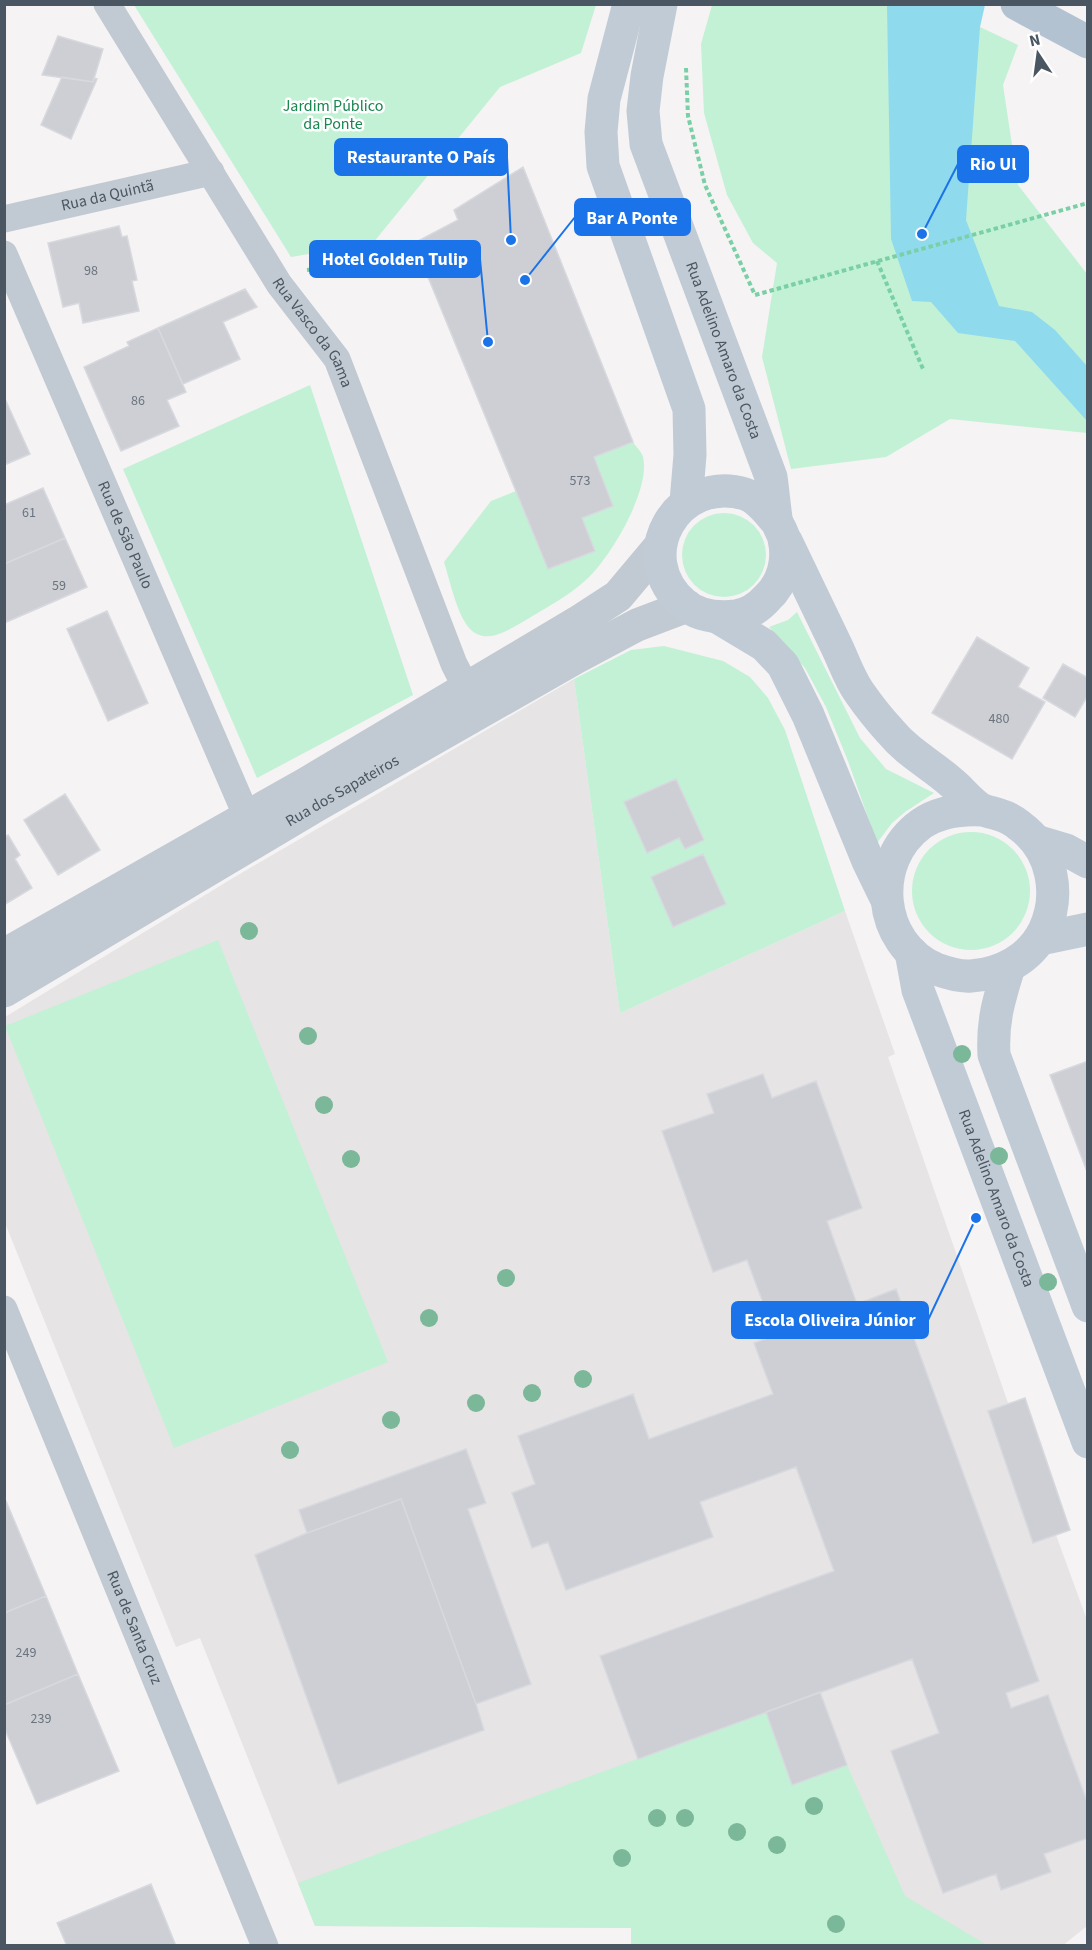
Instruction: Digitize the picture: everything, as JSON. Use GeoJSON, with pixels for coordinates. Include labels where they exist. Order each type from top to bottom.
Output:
{"type":"FeatureCollection","features":[{"type":"Feature","properties":{"kind":"main road"},"geometry":{"type":"LineString","coordinates":[[629,4],[604,99],[601,132],[603,166],[689,409],[690,455],[686,502]]}},
{"type":"Feature","properties":{"kind":"main road","name":"Rua Adelino Amaro da Costa"},"geometry":{"type":"LineString","coordinates":[[661,4],[643,111],[646,144],[771,477],[786,556],[783,575],[773,593],[758,607],[740,615],[719,618]]}},
{"type":"Feature","properties":{"kind":"main road"},"geometry":{"type":"LineString","coordinates":[[1029,11],[1088,42]]}},
{"type":"Feature","properties":{"kind":"main road","name":"Rua Adelino Amaro da Costa"},"geometry":{"type":"LineString","coordinates":[[885,896],[894,856],[906,838],[922,824],[940,814],[961,809],[982,810],[1002,815],[1021,826],[1036,841],[1047,858],[1053,879],[1054,900],[1049,920],[1040,939],[1026,955],[1009,967],[989,974],[968,976],[947,974],[928,965],[911,952],[898,936],[889,917],[885,896],[868,861],[808,715],[783,665],[764,645],[719,618],[703,614],[687,606],[674,595],[665,580],[660,563],[660,546],[665,529],[674,514],[686,502],[706,494],[728,492],[747,495],[762,505],[780,529],[858,690],[910,753],[950,781],[982,810]]}},
{"type":"Feature","properties":{"kind":"main road"},"geometry":{"type":"LineString","coordinates":[[1036,841],[1066,850],[1088,862]]}},
{"type":"Feature","properties":{"kind":"main road"},"geometry":{"type":"LineString","coordinates":[[1040,939],[1088,929]]}},
{"type":"Feature","properties":{"kind":"main road","name":"Rua Adelino Amaro da Costa"},"geometry":{"type":"LineString","coordinates":[[911,952],[918,990],[1088,1442]]}},
{"type":"Feature","properties":{"kind":"main road"},"geometry":{"type":"LineString","coordinates":[[1009,967],[996,1008],[993,1033],[994,1055],[1088,1306]]}},
{"type":"Feature","properties":{"kind":"street","name":"Rua Vasco da Gama"},"geometry":{"type":"LineString","coordinates":[[107,4],[279,284],[337,359],[454,664],[467,688]]}},
{"type":"Feature","properties":{"kind":"street","name":"Rua da Quintã"},"geometry":{"type":"LineString","coordinates":[[4,219],[211,172]]}},
{"type":"Feature","properties":{"kind":"street","name":"Rua de São Paulo"},"geometry":{"type":"LineString","coordinates":[[4,254],[247,817]]}},
{"type":"Feature","properties":{"kind":"street","name":"Rua dos Sapateiros"},"geometry":{"type":"LineString","coordinates":[[4,955],[247,817],[562,632],[618,596],[660,546]]}},
{"type":"Feature","properties":{"kind":"street","name":"Rua dos Sapateiros"},"geometry":{"type":"LineString","coordinates":[[4,991],[317,805],[556,669],[636,625],[687,606]]}},
{"type":"Feature","properties":{"kind":"street","name":"Rua de Santa Cruz"},"geometry":{"type":"LineString","coordinates":[[4,1309],[265,1946]]}},
{"type":"Feature","properties":{"kind":"path"},"geometry":{"type":"LineString","coordinates":[[685,56],[688,116],[705,185],[755,295],[1088,204]]}},
{"type":"Feature","properties":{"kind":"path"},"geometry":{"type":"LineString","coordinates":[[298,273],[378,261]]}},
{"type":"Feature","properties":{"kind":"path"},"geometry":{"type":"LineString","coordinates":[[877,261],[923,369]]}},
{"type":"Feature","properties":{"kind":"shaded area"},"geometry":{"type":"Polygon","coordinates":[[[574,679],[620,1013],[845,911],[895,1054],[888,1057],[1008,1403],[1025,1398],[1070,1530],[1056,1535],[1087,1620],[1087,1926],[1062,1946],[631,1946],[631,1928],[315,1926],[200,1638],[176,1647],[5,1223],[5,1017],[233,878],[574,679]]]}},
{"type":"Feature","properties":{"kind":"green space"},"geometry":{"type":"Polygon","coordinates":[[[938,4],[1018,45],[1003,85],[1018,185],[1087,274],[1087,433],[950,419],[886,457],[791,469],[762,357],[777,263],[753,243],[727,195],[704,113],[701,44],[712,5],[938,4]]]}},
{"type":"Feature","properties":{"kind":"green space","name":"Jardim Público da Ponte"},"geometry":{"type":"Polygon","coordinates":[[[134,5],[596,5],[581,53],[500,87],[373,243],[291,257],[134,5]]]}},
{"type":"Feature","properties":{"kind":"green space"},"geometry":{"type":"Polygon","coordinates":[[[310,385],[413,695],[257,778],[123,469],[310,385]]]}},
{"type":"Feature","properties":{"kind":"green space"},"geometry":{"type":"Polygon","coordinates":[[[633,442],[643,457],[644,471],[641,487],[627,522],[607,556],[596,569],[565,596],[508,630],[495,635],[481,636],[469,628],[459,611],[444,562],[491,501],[516,491],[548,569],[595,551],[582,518],[613,506],[594,457],[633,442]]]}},
{"type":"Feature","properties":{"kind":"green space"},"geometry":{"type":"Polygon","coordinates":[[[724,513],[740,516],[754,525],[763,539],[766,555],[763,571],[754,585],[740,594],[724,597],[708,594],[694,585],[685,571],[682,555],[685,539],[694,525],[708,516],[724,513]]]}},
{"type":"Feature","properties":{"kind":"green space"},"geometry":{"type":"Polygon","coordinates":[[[797,612],[860,738],[886,769],[934,793],[892,823],[877,843],[826,707],[805,668],[769,627],[788,620],[797,612]]]}},
{"type":"Feature","properties":{"kind":"green space"},"geometry":{"type":"Polygon","coordinates":[[[664,646],[723,661],[750,677],[768,698],[785,730],[845,911],[620,1013],[574,679],[631,650],[664,646]]]}},
{"type":"Feature","properties":{"kind":"green space"},"geometry":{"type":"Polygon","coordinates":[[[971,832],[994,836],[1013,849],[1026,868],[1030,891],[1026,914],[1013,933],[994,946],[971,950],[948,946],[929,933],[916,914],[912,891],[916,868],[929,849],[948,836],[971,832]]]}},
{"type":"Feature","properties":{"kind":"green space"},"geometry":{"type":"Polygon","coordinates":[[[218,940],[388,1362],[174,1448],[5,1026],[218,940]]]}},
{"type":"Feature","properties":{"kind":"green space"},"geometry":{"type":"Polygon","coordinates":[[[766,1712],[847,1765],[905,1896],[987,1945],[631,1946],[631,1928],[315,1926],[298,1883],[766,1712]]]}},
{"type":"Feature","properties":{"kind":"water"},"geometry":{"type":"Polygon","coordinates":[[[887,5],[985,5],[980,27],[966,220],[999,306],[1032,312],[1055,330],[1087,366],[1087,421],[1015,341],[958,333],[931,302],[912,301],[891,239],[887,5]]]}},
{"type":"Feature","properties":{"kind":"building"},"geometry":{"type":"Polygon","coordinates":[[[58,36],[103,49],[93,82],[42,75],[58,36]]]}},
{"type":"Feature","properties":{"kind":"building"},"geometry":{"type":"Polygon","coordinates":[[[62,77],[93,82],[94,78],[97,79],[71,139],[41,125],[62,77]]]}},
{"type":"Feature","properties":{"kind":"building"},"geometry":{"type":"Polygon","coordinates":[[[523,167],[633,442],[594,457],[613,506],[582,518],[595,551],[548,569],[414,243],[458,220],[454,210],[523,167]]]}},
{"type":"Feature","properties":{"kind":"building"},"geometry":{"type":"Polygon","coordinates":[[[119,226],[122,237],[127,236],[137,280],[132,281],[139,311],[83,323],[79,303],[63,307],[48,243],[119,226]]]}},
{"type":"Feature","properties":{"kind":"building"},"geometry":{"type":"Polygon","coordinates":[[[245,289],[257,307],[223,322],[240,359],[183,384],[158,328],[245,289]]]}},
{"type":"Feature","properties":{"kind":"building"},"geometry":{"type":"Polygon","coordinates":[[[158,328],[186,392],[167,400],[179,426],[121,451],[84,367],[129,346],[127,342],[158,328]]]}},
{"type":"Feature","properties":{"kind":"building"},"geometry":{"type":"Polygon","coordinates":[[[6,401],[30,454],[4,465],[4,402],[6,401]]]}},
{"type":"Feature","properties":{"kind":"building"},"geometry":{"type":"Polygon","coordinates":[[[43,488],[65,538],[4,564],[4,505],[43,488]]]}},
{"type":"Feature","properties":{"kind":"building"},"geometry":{"type":"Polygon","coordinates":[[[65,538],[87,587],[4,623],[4,564],[65,538]]]}},
{"type":"Feature","properties":{"kind":"building"},"geometry":{"type":"Polygon","coordinates":[[[107,611],[148,703],[108,721],[67,629],[107,611]]]}},
{"type":"Feature","properties":{"kind":"building"},"geometry":{"type":"Polygon","coordinates":[[[977,637],[1029,668],[1018,687],[1045,702],[1012,759],[932,713],[977,637]]]}},
{"type":"Feature","properties":{"kind":"building"},"geometry":{"type":"Polygon","coordinates":[[[1063,664],[1088,678],[1088,695],[1075,717],[1043,698],[1063,664]]]}},
{"type":"Feature","properties":{"kind":"building"},"geometry":{"type":"Polygon","coordinates":[[[676,779],[704,840],[685,849],[679,838],[647,853],[624,802],[676,779]]]}},
{"type":"Feature","properties":{"kind":"building"},"geometry":{"type":"Polygon","coordinates":[[[65,794],[100,850],[58,875],[24,820],[65,794]]]}},
{"type":"Feature","properties":{"kind":"building"},"geometry":{"type":"Polygon","coordinates":[[[8,835],[20,855],[15,859],[32,888],[4,905],[4,837],[8,835]]]}},
{"type":"Feature","properties":{"kind":"building"},"geometry":{"type":"Polygon","coordinates":[[[703,854],[726,904],[673,927],[651,877],[703,854]]]}},
{"type":"Feature","properties":{"kind":"building"},"geometry":{"type":"Polygon","coordinates":[[[1088,1061],[1088,1174],[1050,1075],[1088,1061]]]}},
{"type":"Feature","properties":{"kind":"building"},"geometry":{"type":"Polygon","coordinates":[[[763,1074],[772,1098],[816,1081],[862,1208],[827,1221],[857,1304],[896,1289],[1039,1681],[1006,1693],[1011,1708],[1048,1695],[1088,1804],[1088,1838],[1044,1854],[1051,1872],[1001,1890],[996,1874],[943,1893],[891,1751],[939,1733],[912,1659],[638,1759],[600,1656],[834,1571],[796,1467],[700,1502],[713,1537],[566,1590],[548,1542],[532,1548],[512,1493],[535,1484],[518,1436],[633,1394],[649,1439],[773,1394],[754,1343],[775,1335],[747,1260],[713,1272],[662,1131],[714,1113],[707,1094],[763,1074]]]}},
{"type":"Feature","properties":{"kind":"building"},"geometry":{"type":"Polygon","coordinates":[[[1025,1398],[1070,1530],[1033,1543],[988,1411],[1025,1398]]]}},
{"type":"Feature","properties":{"kind":"building"},"geometry":{"type":"Polygon","coordinates":[[[466,1449],[486,1503],[468,1509],[531,1684],[476,1704],[401,1499],[307,1533],[299,1510],[466,1449]]]}},
{"type":"Feature","properties":{"kind":"building"},"geometry":{"type":"Polygon","coordinates":[[[401,1499],[484,1730],[338,1784],[255,1555],[307,1533],[401,1499]]]}},
{"type":"Feature","properties":{"kind":"building"},"geometry":{"type":"Polygon","coordinates":[[[4,1501],[6,1501],[46,1596],[4,1613],[4,1501]]]}},
{"type":"Feature","properties":{"kind":"building"},"geometry":{"type":"Polygon","coordinates":[[[46,1596],[78,1674],[4,1705],[4,1613],[46,1596]]]}},
{"type":"Feature","properties":{"kind":"building"},"geometry":{"type":"Polygon","coordinates":[[[78,1674],[119,1771],[37,1804],[4,1727],[4,1705],[78,1674]]]}},
{"type":"Feature","properties":{"kind":"building"},"geometry":{"type":"Polygon","coordinates":[[[820,1692],[847,1765],[792,1785],[766,1712],[820,1692]]]}},
{"type":"Feature","properties":{"kind":"building"},"geometry":{"type":"Polygon","coordinates":[[[151,1884],[176,1946],[67,1946],[57,1923],[151,1884]]]}},
{"type":"Feature","properties":{"kind":"place","name":"Rio Ul"},"geometry":{"type":"Point","coordinates":[922,234]}},
{"type":"Feature","properties":{"kind":"place","name":"Restaurante O País"},"geometry":{"type":"Point","coordinates":[511,240]}},
{"type":"Feature","properties":{"kind":"place","name":"Bar A Ponte"},"geometry":{"type":"Point","coordinates":[525,280]}},
{"type":"Feature","properties":{"kind":"place","name":"Hotel Golden Tulip"},"geometry":{"type":"Point","coordinates":[488,342]}},
{"type":"Feature","properties":{"kind":"place","name":"Escola Oliveira Júnior"},"geometry":{"type":"Point","coordinates":[976,1218]}}]}
